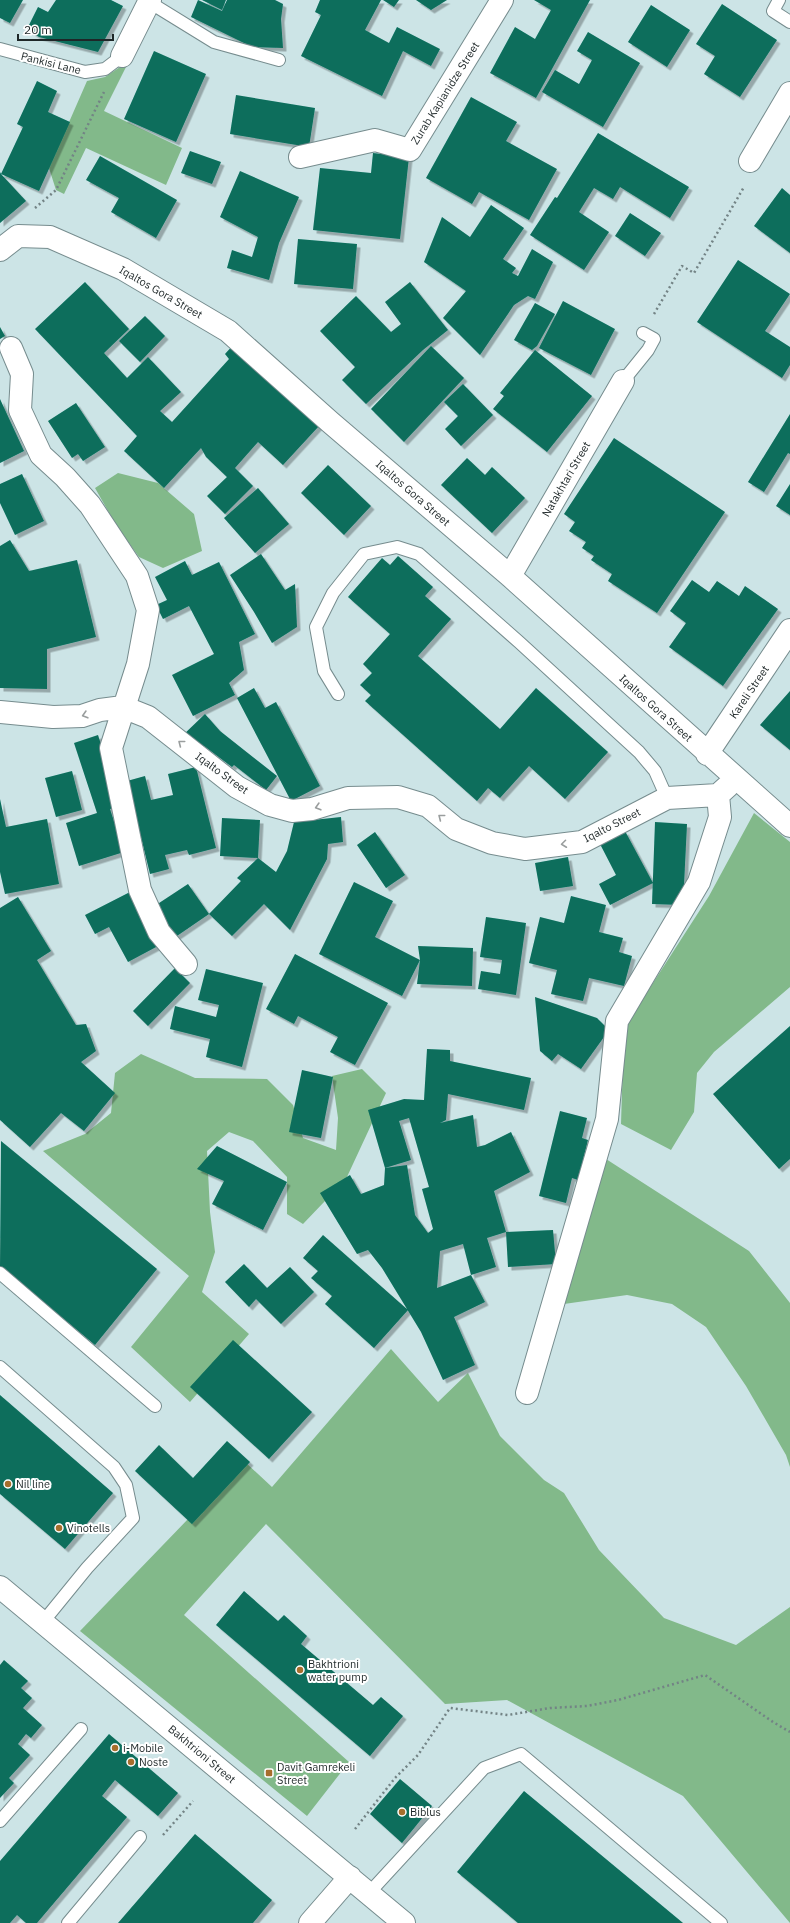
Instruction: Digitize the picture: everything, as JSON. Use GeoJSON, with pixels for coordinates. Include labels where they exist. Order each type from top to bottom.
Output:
{"type":"FeatureCollection","features":[{"type":"Feature","properties":{"kind":"street","name":"Zurab Kapianidze Street"},"geometry":{"type":"LineString","coordinates":[[300,157],[375,140],[410,150],[502,0]]}},
{"type":"Feature","properties":{"kind":"street"},"geometry":{"type":"LineString","coordinates":[[122,56],[149,1]]}},
{"type":"Feature","properties":{"kind":"street"},"geometry":{"type":"LineString","coordinates":[[750,161],[790,93]]}},
{"type":"Feature","properties":{"kind":"street","name":"Iqaltos Gora Street"},"geometry":{"type":"LineString","coordinates":[[0,250],[18,236],[50,237],[123,269],[228,331],[330,422],[510,576],[707,754],[790,826]]}},
{"type":"Feature","properties":{"kind":"street"},"geometry":{"type":"LineString","coordinates":[[10,348],[22,374],[20,410],[41,455],[65,476],[90,505],[137,576],[148,610],[138,664],[111,748],[140,890],[160,932],[186,964]]}},
{"type":"Feature","properties":{"kind":"street","name":"Natakhtari Street"},"geometry":{"type":"LineString","coordinates":[[510,576],[623,381]]}},
{"type":"Feature","properties":{"kind":"street","name":"Kareli Street"},"geometry":{"type":"LineString","coordinates":[[707,754],[790,630]]}},
{"type":"Feature","properties":{"kind":"street","name":"Iqalto Street"},"geometry":{"type":"LineString","coordinates":[[0,712],[53,717],[82,716],[100,710],[123,707],[148,717],[237,787],[270,805],[292,811],[312,809],[348,798],[398,797],[428,806],[456,829],[492,843],[525,849],[582,842],[667,798],[718,796]]}},
{"type":"Feature","properties":{"kind":"street"},"geometry":{"type":"LineString","coordinates":[[527,1393],[607,1119],[617,1021],[699,882],[720,817],[718,796],[736,779]]}},
{"type":"Feature","properties":{"kind":"street","name":"Bakhtrioni Street"},"geometry":{"type":"LineString","coordinates":[[0,1587],[404,1923]]}},
{"type":"Feature","properties":{"kind":"street"},"geometry":{"type":"LineString","coordinates":[[310,1923],[350,1877]]}},
{"type":"Feature","properties":{"kind":"lane"},"geometry":{"type":"LineString","coordinates":[[779,0],[773,11],[790,22]]}},
{"type":"Feature","properties":{"kind":"lane"},"geometry":{"type":"LineString","coordinates":[[149,1],[214,42],[279,60]]}},
{"type":"Feature","properties":{"kind":"lane","name":"Pankisi Lane"},"geometry":{"type":"LineString","coordinates":[[0,49],[85,72],[105,69],[122,56]]}},
{"type":"Feature","properties":{"kind":"lane"},"geometry":{"type":"LineString","coordinates":[[623,381],[648,350],[654,339],[643,333]]}},
{"type":"Feature","properties":{"kind":"lane"},"geometry":{"type":"LineString","coordinates":[[338,694],[324,671],[316,626],[333,593],[364,554],[397,547],[420,554],[634,747],[655,771],[667,798]]}},
{"type":"Feature","properties":{"kind":"lane"},"geometry":{"type":"LineString","coordinates":[[0,1273],[155,1406]]}},
{"type":"Feature","properties":{"kind":"lane"},"geometry":{"type":"LineString","coordinates":[[0,1367],[114,1467],[126,1485],[133,1518],[87,1568],[43,1622]]}},
{"type":"Feature","properties":{"kind":"lane"},"geometry":{"type":"LineString","coordinates":[[0,1821],[81,1729]]}},
{"type":"Feature","properties":{"kind":"lane"},"geometry":{"type":"LineString","coordinates":[[368,1893],[484,1768],[521,1754],[720,1923]]}},
{"type":"Feature","properties":{"kind":"lane"},"geometry":{"type":"LineString","coordinates":[[68,1923],[140,1837]]}},
{"type":"Feature","properties":{"kind":"path"},"geometry":{"type":"LineString","coordinates":[[56,190],[89,122]]}},
{"type":"Feature","properties":{"kind":"path"},"geometry":{"type":"LineString","coordinates":[[682,266],[694,273],[749,176],[750,161]]}},
{"type":"Feature","properties":{"kind":"path"},"geometry":{"type":"LineString","coordinates":[[354,1829],[395,1778],[418,1755],[450,1708],[508,1715],[550,1708],[587,1706],[618,1700],[705,1675],[790,1732]]}},
{"type":"Feature","properties":{"kind":"path"},"geometry":{"type":"LineString","coordinates":[[140,1837],[164,1835],[193,1801]]}},
{"type":"Feature","properties":{"kind":"green space"},"geometry":{"type":"Polygon","coordinates":[[[129,61],[104,111],[182,148],[166,185],[86,148],[64,194],[56,190],[49,168],[87,81],[105,77],[129,61]]]}},
{"type":"Feature","properties":{"kind":"green space"},"geometry":{"type":"Polygon","coordinates":[[[118,473],[158,483],[194,514],[202,551],[163,568],[139,557],[116,525],[95,488],[118,473]]]}},
{"type":"Feature","properties":{"kind":"green space"},"geometry":{"type":"Polygon","coordinates":[[[754,813],[790,842],[790,987],[714,1052],[697,1073],[694,1112],[671,1150],[621,1124],[624,1028],[709,896],[754,813]]]}},
{"type":"Feature","properties":{"kind":"green space"},"geometry":{"type":"Polygon","coordinates":[[[141,1054],[195,1078],[267,1079],[293,1105],[303,1138],[336,1150],[338,1118],[332,1076],[362,1069],[386,1093],[346,1179],[303,1224],[287,1214],[287,1177],[253,1141],[229,1132],[207,1151],[210,1212],[215,1252],[202,1292],[249,1334],[190,1402],[131,1347],[189,1276],[43,1151],[85,1134],[111,1113],[115,1073],[141,1054]]]}},
{"type":"Feature","properties":{"kind":"green space"},"geometry":{"type":"Polygon","coordinates":[[[606,1159],[749,1251],[790,1303],[790,1467],[786,1455],[746,1386],[706,1327],[672,1304],[627,1295],[564,1304],[606,1159]]]}},
{"type":"Feature","properties":{"kind":"green space"},"geometry":{"type":"Polygon","coordinates":[[[391,1349],[438,1402],[468,1373],[500,1436],[544,1480],[564,1493],[599,1550],[664,1618],[736,1645],[790,1607],[790,1923],[683,1796],[507,1700],[445,1704],[266,1524],[184,1615],[349,1762],[307,1816],[80,1631],[244,1461],[272,1487],[391,1349]]]}},
{"type":"Feature","properties":{"kind":"building"},"geometry":{"type":"Polygon","coordinates":[[[0,0],[23,0],[10,23],[0,18],[0,0]]]}},
{"type":"Feature","properties":{"kind":"building"},"geometry":{"type":"Polygon","coordinates":[[[56,0],[111,0],[123,6],[98,52],[39,37],[27,29],[38,7],[48,12],[56,0]]]}},
{"type":"Feature","properties":{"kind":"building"},"geometry":{"type":"Polygon","coordinates":[[[198,0],[222,11],[227,0],[275,0],[283,4],[281,19],[283,48],[252,47],[191,17],[198,0]]]}},
{"type":"Feature","properties":{"kind":"building"},"geometry":{"type":"Polygon","coordinates":[[[202,0],[226,0],[222,10],[202,0]]]}},
{"type":"Feature","properties":{"kind":"building"},"geometry":{"type":"Polygon","coordinates":[[[320,0],[381,0],[365,30],[389,43],[397,27],[440,49],[431,66],[403,51],[382,96],[301,56],[321,15],[315,12],[320,0]]]}},
{"type":"Feature","properties":{"kind":"building"},"geometry":{"type":"Polygon","coordinates":[[[383,0],[399,0],[394,7],[383,0]]]}},
{"type":"Feature","properties":{"kind":"building"},"geometry":{"type":"Polygon","coordinates":[[[416,0],[447,0],[431,10],[416,0]]]}},
{"type":"Feature","properties":{"kind":"building"},"geometry":{"type":"Polygon","coordinates":[[[534,0],[590,0],[536,98],[490,73],[515,27],[535,39],[551,10],[534,0]]]}},
{"type":"Feature","properties":{"kind":"building"},"geometry":{"type":"Polygon","coordinates":[[[722,4],[777,40],[740,97],[704,74],[715,56],[696,44],[722,4]]]}},
{"type":"Feature","properties":{"kind":"building"},"geometry":{"type":"Polygon","coordinates":[[[651,5],[690,30],[667,67],[628,42],[651,5]]]}},
{"type":"Feature","properties":{"kind":"building"},"geometry":{"type":"Polygon","coordinates":[[[588,32],[640,63],[603,127],[542,92],[555,70],[579,84],[592,60],[577,51],[588,32]]]}},
{"type":"Feature","properties":{"kind":"building"},"geometry":{"type":"Polygon","coordinates":[[[154,51],[206,74],[176,142],[124,119],[154,51]]]}},
{"type":"Feature","properties":{"kind":"building"},"geometry":{"type":"Polygon","coordinates":[[[37,81],[57,91],[48,112],[70,122],[39,191],[1,174],[23,127],[17,124],[37,81]]]}},
{"type":"Feature","properties":{"kind":"building"},"geometry":{"type":"Polygon","coordinates":[[[236,95],[315,108],[309,147],[230,134],[236,95]]]}},
{"type":"Feature","properties":{"kind":"building"},"geometry":{"type":"Polygon","coordinates":[[[471,97],[517,122],[506,141],[557,169],[529,220],[479,192],[472,204],[426,178],[471,97]]]}},
{"type":"Feature","properties":{"kind":"building"},"geometry":{"type":"Polygon","coordinates":[[[598,133],[689,187],[670,218],[620,187],[613,199],[594,188],[579,212],[609,232],[584,270],[530,235],[555,197],[557,198],[598,133]]]}},
{"type":"Feature","properties":{"kind":"building"},"geometry":{"type":"Polygon","coordinates":[[[190,151],[221,162],[212,184],[181,173],[190,151]]]}},
{"type":"Feature","properties":{"kind":"building"},"geometry":{"type":"Polygon","coordinates":[[[373,153],[409,157],[400,239],[313,230],[320,168],[371,173],[373,153]]]}},
{"type":"Feature","properties":{"kind":"building"},"geometry":{"type":"Polygon","coordinates":[[[100,156],[177,200],[156,238],[111,212],[119,198],[86,180],[100,156]]]}},
{"type":"Feature","properties":{"kind":"building"},"geometry":{"type":"Polygon","coordinates":[[[240,171],[299,197],[279,243],[269,280],[227,268],[232,250],[252,257],[258,237],[220,217],[240,171]]]}},
{"type":"Feature","properties":{"kind":"building"},"geometry":{"type":"Polygon","coordinates":[[[0,172],[26,201],[0,223],[0,172]]]}},
{"type":"Feature","properties":{"kind":"building"},"geometry":{"type":"Polygon","coordinates":[[[782,188],[790,195],[790,253],[754,226],[782,188]]]}},
{"type":"Feature","properties":{"kind":"building"},"geometry":{"type":"Polygon","coordinates":[[[491,205],[524,228],[503,259],[516,268],[512,273],[518,276],[532,249],[553,262],[535,299],[528,296],[514,305],[480,355],[443,318],[466,291],[424,262],[442,217],[470,237],[491,205]]]}},
{"type":"Feature","properties":{"kind":"building"},"geometry":{"type":"Polygon","coordinates":[[[630,213],[661,233],[645,256],[615,236],[630,213]]]}},
{"type":"Feature","properties":{"kind":"building"},"geometry":{"type":"Polygon","coordinates":[[[298,239],[357,244],[353,289],[294,284],[298,239]]]}},
{"type":"Feature","properties":{"kind":"building"},"geometry":{"type":"Polygon","coordinates":[[[738,260],[790,294],[765,331],[790,347],[790,365],[782,378],[697,322],[738,260]]]}},
{"type":"Feature","properties":{"kind":"building"},"geometry":{"type":"Polygon","coordinates":[[[85,282],[129,329],[104,353],[127,378],[148,357],[181,392],[160,411],[172,422],[229,359],[225,354],[234,344],[268,374],[264,378],[319,426],[283,465],[258,442],[235,468],[253,486],[225,514],[207,496],[227,477],[206,457],[201,448],[164,488],[124,451],[137,436],[35,329],[85,282]]]}},
{"type":"Feature","properties":{"kind":"building"},"geometry":{"type":"Polygon","coordinates":[[[410,282],[448,330],[423,350],[366,404],[342,380],[355,367],[320,331],[356,296],[391,332],[401,324],[385,302],[410,282]]]}},
{"type":"Feature","properties":{"kind":"building"},"geometry":{"type":"Polygon","coordinates":[[[563,301],[615,329],[591,375],[539,348],[563,301]]]}},
{"type":"Feature","properties":{"kind":"building"},"geometry":{"type":"Polygon","coordinates":[[[535,303],[555,314],[537,346],[532,350],[514,340],[535,303]]]}},
{"type":"Feature","properties":{"kind":"building"},"geometry":{"type":"Polygon","coordinates":[[[145,316],[165,336],[140,362],[119,341],[145,316]]]}},
{"type":"Feature","properties":{"kind":"building"},"geometry":{"type":"Polygon","coordinates":[[[0,327],[5,336],[0,339],[0,327]]]}},
{"type":"Feature","properties":{"kind":"building"},"geometry":{"type":"Polygon","coordinates":[[[431,346],[464,378],[404,442],[371,409],[431,346]]]}},
{"type":"Feature","properties":{"kind":"building"},"geometry":{"type":"Polygon","coordinates":[[[535,350],[592,396],[547,452],[493,409],[504,396],[500,393],[535,350]]]}},
{"type":"Feature","properties":{"kind":"building"},"geometry":{"type":"Polygon","coordinates":[[[463,384],[493,415],[461,446],[445,429],[458,416],[444,402],[463,384]]]}},
{"type":"Feature","properties":{"kind":"building"},"geometry":{"type":"Polygon","coordinates":[[[0,399],[24,451],[0,463],[0,399]]]}},
{"type":"Feature","properties":{"kind":"building"},"geometry":{"type":"Polygon","coordinates":[[[76,403],[105,447],[83,461],[78,454],[72,458],[48,421],[76,403]]]}},
{"type":"Feature","properties":{"kind":"building"},"geometry":{"type":"Polygon","coordinates":[[[790,414],[790,454],[788,453],[764,492],[748,482],[790,414]]]}},
{"type":"Feature","properties":{"kind":"building"},"geometry":{"type":"Polygon","coordinates":[[[614,438],[725,512],[657,613],[608,581],[612,574],[591,560],[594,556],[582,548],[586,542],[569,531],[575,522],[564,514],[614,438]]]}},
{"type":"Feature","properties":{"kind":"building"},"geometry":{"type":"Polygon","coordinates":[[[467,458],[485,475],[492,467],[525,498],[492,533],[441,485],[467,458]]]}},
{"type":"Feature","properties":{"kind":"building"},"geometry":{"type":"Polygon","coordinates":[[[328,465],[371,506],[344,535],[301,493],[328,465]]]}},
{"type":"Feature","properties":{"kind":"building"},"geometry":{"type":"Polygon","coordinates":[[[22,474],[44,521],[15,535],[0,503],[0,484],[22,474]]]}},
{"type":"Feature","properties":{"kind":"building"},"geometry":{"type":"Polygon","coordinates":[[[790,484],[790,515],[776,506],[790,484]]]}},
{"type":"Feature","properties":{"kind":"building"},"geometry":{"type":"Polygon","coordinates":[[[258,488],[289,524],[255,553],[224,518],[258,488]]]}},
{"type":"Feature","properties":{"kind":"building"},"geometry":{"type":"Polygon","coordinates":[[[10,540],[29,571],[77,560],[96,637],[47,649],[47,689],[0,688],[0,546],[10,540]]]}},
{"type":"Feature","properties":{"kind":"building"},"geometry":{"type":"Polygon","coordinates":[[[261,554],[285,590],[295,584],[297,627],[272,643],[230,575],[261,554]]]}},
{"type":"Feature","properties":{"kind":"building"},"geometry":{"type":"Polygon","coordinates":[[[398,556],[433,587],[425,596],[451,619],[418,656],[500,729],[536,688],[608,752],[565,799],[529,766],[500,798],[488,788],[477,801],[365,701],[371,695],[360,685],[372,673],[363,664],[390,634],[348,597],[382,558],[390,565],[398,556]]]}},
{"type":"Feature","properties":{"kind":"building"},"geometry":{"type":"Polygon","coordinates":[[[185,561],[192,575],[219,562],[255,634],[239,642],[244,670],[229,683],[235,695],[193,716],[172,675],[214,654],[189,606],[163,619],[156,605],[167,600],[155,577],[185,561]]]}},
{"type":"Feature","properties":{"kind":"building"},"geometry":{"type":"Polygon","coordinates":[[[692,580],[709,592],[717,581],[739,596],[745,586],[778,609],[723,686],[669,647],[686,623],[670,611],[692,580]]]}},
{"type":"Feature","properties":{"kind":"building"},"geometry":{"type":"Polygon","coordinates":[[[254,688],[265,708],[276,702],[320,786],[291,801],[237,698],[254,688]]]}},
{"type":"Feature","properties":{"kind":"building"},"geometry":{"type":"Polygon","coordinates":[[[790,691],[790,750],[760,725],[790,691]]]}},
{"type":"Feature","properties":{"kind":"building"},"geometry":{"type":"Polygon","coordinates":[[[205,714],[220,731],[277,776],[266,790],[234,765],[232,767],[204,746],[196,753],[181,737],[205,714]]]}},
{"type":"Feature","properties":{"kind":"building"},"geometry":{"type":"Polygon","coordinates":[[[98,735],[121,806],[110,809],[124,852],[79,866],[66,823],[97,813],[74,743],[98,735]]]}},
{"type":"Feature","properties":{"kind":"building"},"geometry":{"type":"Polygon","coordinates":[[[196,767],[216,848],[189,855],[187,850],[165,855],[169,869],[150,874],[127,781],[145,776],[151,800],[173,795],[168,774],[196,767]]]}},
{"type":"Feature","properties":{"kind":"building"},"geometry":{"type":"Polygon","coordinates":[[[72,771],[82,810],[56,817],[45,778],[72,771]]]}},
{"type":"Feature","properties":{"kind":"building"},"geometry":{"type":"Polygon","coordinates":[[[0,799],[6,827],[47,819],[59,884],[5,894],[0,872],[0,799]]]}},
{"type":"Feature","properties":{"kind":"building"},"geometry":{"type":"Polygon","coordinates":[[[341,817],[343,842],[328,844],[327,859],[290,930],[264,904],[232,936],[209,914],[241,881],[237,878],[258,858],[276,872],[287,851],[294,822],[341,817]]]}},
{"type":"Feature","properties":{"kind":"building"},"geometry":{"type":"Polygon","coordinates":[[[222,818],[260,820],[258,858],[220,856],[222,818]]]}},
{"type":"Feature","properties":{"kind":"building"},"geometry":{"type":"Polygon","coordinates":[[[655,822],[687,824],[683,905],[652,904],[655,822]]]}},
{"type":"Feature","properties":{"kind":"building"},"geometry":{"type":"Polygon","coordinates":[[[625,831],[653,883],[610,905],[599,884],[616,875],[600,844],[625,831]]]}},
{"type":"Feature","properties":{"kind":"building"},"geometry":{"type":"Polygon","coordinates":[[[375,832],[405,875],[386,888],[357,845],[375,832]]]}},
{"type":"Feature","properties":{"kind":"building"},"geometry":{"type":"Polygon","coordinates":[[[568,857],[573,886],[540,891],[535,863],[568,857]]]}},
{"type":"Feature","properties":{"kind":"building"},"geometry":{"type":"Polygon","coordinates":[[[354,882],[393,901],[375,937],[420,960],[402,996],[319,954],[354,882]]]}},
{"type":"Feature","properties":{"kind":"building"},"geometry":{"type":"Polygon","coordinates":[[[188,884],[209,914],[174,938],[153,907],[188,884]]]}},
{"type":"Feature","properties":{"kind":"building"},"geometry":{"type":"Polygon","coordinates":[[[130,892],[158,946],[128,962],[109,927],[95,934],[85,915],[130,892]]]}},
{"type":"Feature","properties":{"kind":"building"},"geometry":{"type":"Polygon","coordinates":[[[571,896],[606,905],[599,932],[623,938],[619,952],[632,956],[624,986],[589,978],[583,1001],[551,994],[557,970],[529,963],[540,917],[564,923],[571,896]]]}},
{"type":"Feature","properties":{"kind":"building"},"geometry":{"type":"Polygon","coordinates":[[[18,897],[51,951],[37,960],[76,1025],[86,1024],[96,1051],[81,1062],[115,1093],[84,1131],[61,1113],[30,1147],[0,1120],[0,908],[18,897]]]}},
{"type":"Feature","properties":{"kind":"building"},"geometry":{"type":"Polygon","coordinates":[[[486,917],[526,923],[516,995],[478,989],[481,971],[500,974],[502,960],[480,957],[486,917]]]}},
{"type":"Feature","properties":{"kind":"building"},"geometry":{"type":"Polygon","coordinates":[[[418,946],[473,948],[472,986],[417,984],[420,960],[418,946]]]}},
{"type":"Feature","properties":{"kind":"building"},"geometry":{"type":"Polygon","coordinates":[[[295,954],[388,1003],[355,1065],[330,1052],[338,1037],[298,1016],[294,1024],[266,1009],[295,954]]]}},
{"type":"Feature","properties":{"kind":"building"},"geometry":{"type":"Polygon","coordinates":[[[175,968],[190,983],[148,1026],[133,1011],[175,968]]]}},
{"type":"Feature","properties":{"kind":"building"},"geometry":{"type":"Polygon","coordinates":[[[206,969],[263,983],[242,1067],[206,1057],[210,1039],[170,1029],[175,1006],[216,1017],[219,1005],[198,1000],[206,969]]]}},
{"type":"Feature","properties":{"kind":"building"},"geometry":{"type":"Polygon","coordinates":[[[535,997],[597,1018],[609,1030],[581,1069],[558,1054],[552,1061],[540,1051],[535,997]]]}},
{"type":"Feature","properties":{"kind":"building"},"geometry":{"type":"Polygon","coordinates":[[[790,1026],[790,1159],[779,1169],[713,1094],[790,1026]]]}},
{"type":"Feature","properties":{"kind":"building"},"geometry":{"type":"Polygon","coordinates":[[[427,1049],[450,1050],[450,1061],[531,1078],[524,1110],[448,1094],[446,1120],[440,1123],[473,1115],[477,1147],[485,1145],[511,1132],[530,1172],[494,1191],[506,1232],[487,1238],[496,1267],[471,1275],[485,1302],[454,1317],[475,1365],[443,1380],[421,1332],[382,1268],[368,1250],[357,1254],[320,1193],[350,1175],[361,1194],[384,1185],[385,1168],[368,1110],[404,1099],[424,1100],[427,1049]],[[409,1118],[399,1121],[411,1160],[385,1168],[407,1165],[415,1215],[428,1233],[433,1229],[422,1189],[429,1187],[409,1118]],[[463,1244],[440,1251],[437,1288],[471,1275],[463,1244]]]}},
{"type":"Feature","properties":{"kind":"building"},"geometry":{"type":"Polygon","coordinates":[[[302,1070],[333,1077],[321,1138],[289,1132],[302,1070]]]}},
{"type":"Feature","properties":{"kind":"building"},"geometry":{"type":"Polygon","coordinates":[[[560,1111],[587,1118],[582,1138],[588,1140],[578,1180],[572,1178],[566,1203],[539,1196],[560,1111]]]}},
{"type":"Feature","properties":{"kind":"building"},"geometry":{"type":"Polygon","coordinates":[[[1,1141],[157,1269],[95,1345],[0,1266],[1,1141]]]}},
{"type":"Feature","properties":{"kind":"building"},"geometry":{"type":"Polygon","coordinates":[[[217,1146],[287,1182],[263,1230],[212,1204],[224,1181],[197,1169],[217,1146]]]}},
{"type":"Feature","properties":{"kind":"building"},"geometry":{"type":"Polygon","coordinates":[[[553,1230],[556,1264],[508,1267],[506,1232],[553,1230]]]}},
{"type":"Feature","properties":{"kind":"building"},"geometry":{"type":"Polygon","coordinates":[[[323,1235],[408,1310],[374,1348],[325,1304],[332,1296],[311,1278],[318,1271],[303,1258],[323,1235]]]}},
{"type":"Feature","properties":{"kind":"building"},"geometry":{"type":"Polygon","coordinates":[[[244,1264],[267,1288],[290,1267],[314,1292],[281,1324],[256,1299],[249,1307],[225,1282],[244,1264]]]}},
{"type":"Feature","properties":{"kind":"building"},"geometry":{"type":"Polygon","coordinates":[[[233,1340],[312,1412],[269,1459],[190,1387],[233,1340]]]}},
{"type":"Feature","properties":{"kind":"building"},"geometry":{"type":"Polygon","coordinates":[[[0,1395],[113,1493],[65,1549],[0,1494],[0,1395]]]}},
{"type":"Feature","properties":{"kind":"building"},"geometry":{"type":"Polygon","coordinates":[[[227,1441],[250,1462],[192,1524],[135,1471],[159,1445],[193,1478],[227,1441]]]}},
{"type":"Feature","properties":{"kind":"building","name":"Bakhtrioni water pump"},"geometry":{"type":"Polygon","coordinates":[[[244,1591],[278,1621],[284,1615],[307,1636],[301,1644],[373,1705],[381,1697],[403,1716],[370,1756],[216,1625],[244,1591]]]}},
{"type":"Feature","properties":{"kind":"building"},"geometry":{"type":"Polygon","coordinates":[[[4,1660],[28,1681],[21,1688],[32,1698],[23,1708],[42,1725],[31,1738],[26,1734],[18,1744],[30,1755],[9,1778],[14,1783],[0,1798],[0,1665],[4,1660]]]}},
{"type":"Feature","properties":{"kind":"building"},"geometry":{"type":"Polygon","coordinates":[[[109,1734],[178,1793],[158,1816],[115,1780],[102,1796],[127,1817],[37,1923],[26,1923],[17,1915],[10,1923],[0,1923],[0,1861],[109,1734]]]}},
{"type":"Feature","properties":{"kind":"building"},"geometry":{"type":"Polygon","coordinates":[[[400,1779],[432,1806],[402,1843],[370,1814],[400,1779]]]}},
{"type":"Feature","properties":{"kind":"building"},"geometry":{"type":"Polygon","coordinates":[[[524,1791],[683,1923],[518,1923],[457,1872],[524,1791]]]}},
{"type":"Feature","properties":{"kind":"building"},"geometry":{"type":"Polygon","coordinates":[[[195,1834],[272,1900],[253,1923],[118,1923],[195,1834]]]}},
{"type":"Feature","properties":{"kind":"place","name":"Nil line"},"geometry":{"type":"Point","coordinates":[8,1484]}},
{"type":"Feature","properties":{"kind":"place","name":"Vinotells"},"geometry":{"type":"Point","coordinates":[59,1528]}},
{"type":"Feature","properties":{"kind":"place","name":"Bakhtrioni water pump"},"geometry":{"type":"Point","coordinates":[300,1670]}},
{"type":"Feature","properties":{"kind":"place","name":"i-Mobile"},"geometry":{"type":"Point","coordinates":[115,1748]}},
{"type":"Feature","properties":{"kind":"place","name":"Noste"},"geometry":{"type":"Point","coordinates":[131,1762]}},
{"type":"Feature","properties":{"kind":"place","name":"Davit Gamrekeli Street"},"geometry":{"type":"Point","coordinates":[269,1773]}},
{"type":"Feature","properties":{"kind":"place","name":"Biblus"},"geometry":{"type":"Point","coordinates":[402,1812]}}]}
